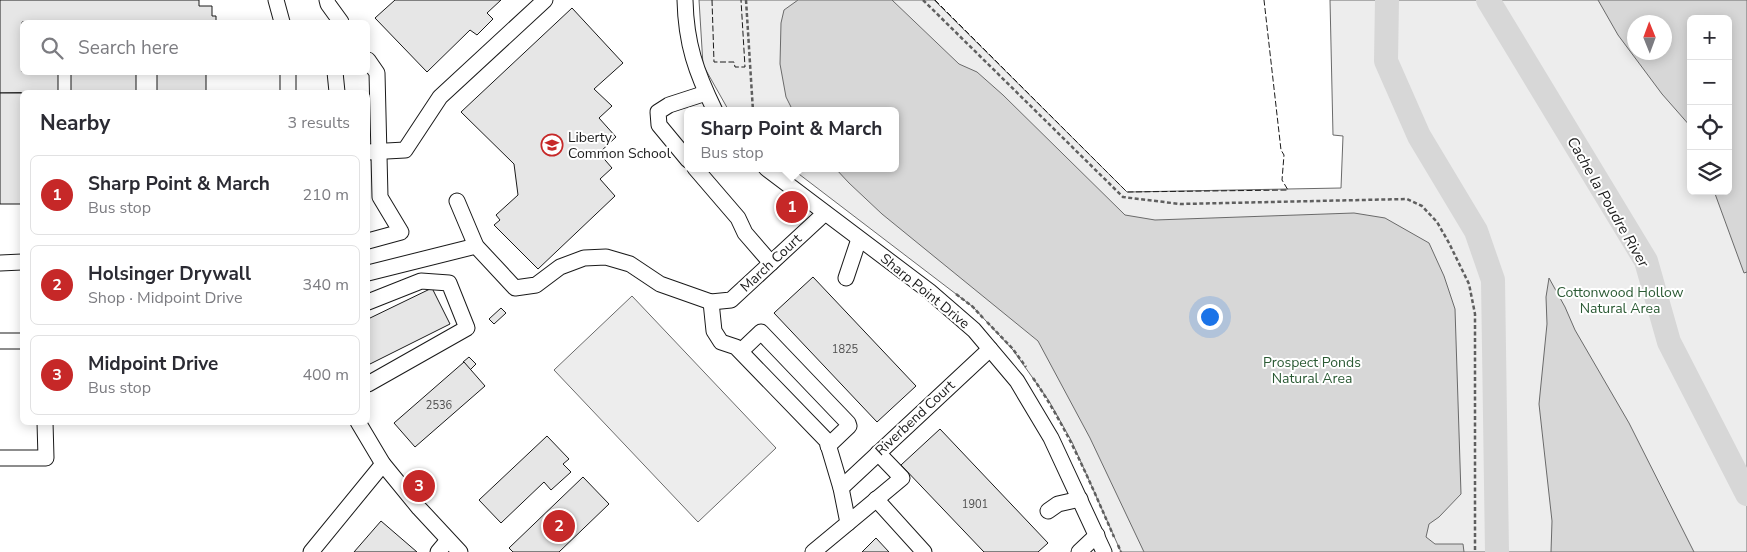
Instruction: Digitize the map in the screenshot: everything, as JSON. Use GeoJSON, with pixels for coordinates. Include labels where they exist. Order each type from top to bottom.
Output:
{"type":"FeatureCollection","features":[{"type":"Feature","properties":{"kind":"street"},"geometry":{"type":"LineString","coordinates":[[276,0],[281,20]]}},
{"type":"Feature","properties":{"kind":"street"},"geometry":{"type":"LineString","coordinates":[[373,152],[406,150],[440,97],[545,0]]}},
{"type":"Feature","properties":{"kind":"street"},"geometry":{"type":"LineString","coordinates":[[685,0],[686,26],[692,57],[713,107]]}},
{"type":"Feature","properties":{"kind":"street"},"geometry":{"type":"LineString","coordinates":[[327,2],[330,20]]}},
{"type":"Feature","properties":{"kind":"street"},"geometry":{"type":"LineString","coordinates":[[327,2],[340,20]]}},
{"type":"Feature","properties":{"kind":"street"},"geometry":{"type":"LineString","coordinates":[[370,63],[376,73],[373,152],[380,197],[401,232],[370,240]]}},
{"type":"Feature","properties":{"kind":"street"},"geometry":{"type":"LineString","coordinates":[[288,75],[288,90]]}},
{"type":"Feature","properties":{"kind":"street"},"geometry":{"type":"LineString","coordinates":[[335,75],[337,90]]}},
{"type":"Feature","properties":{"kind":"street"},"geometry":{"type":"LineString","coordinates":[[684,155],[659,125],[658,112],[669,105],[706,93]]}},
{"type":"Feature","properties":{"kind":"street"},"geometry":{"type":"LineString","coordinates":[[698,172],[738,218],[745,233],[771,263]]}},
{"type":"Feature","properties":{"kind":"street","name":"Sharp Point Drive"},"geometry":{"type":"LineString","coordinates":[[771,172],[929,291],[974,330],[1017,381],[1052,438],[1104,552]]}},
{"type":"Feature","properties":{"kind":"street"},"geometry":{"type":"LineString","coordinates":[[457,201],[476,246],[515,288],[536,284],[560,267],[584,258],[606,258],[630,264],[660,284],[711,302],[714,331],[721,342],[736,347],[741,351],[827,441],[841,488],[848,523]]}},
{"type":"Feature","properties":{"kind":"street","name":"March Court"},"geometry":{"type":"LineString","coordinates":[[711,302],[731,300],[825,213]]}},
{"type":"Feature","properties":{"kind":"street"},"geometry":{"type":"LineString","coordinates":[[846,278],[859,239]]}},
{"type":"Feature","properties":{"kind":"street"},"geometry":{"type":"LineString","coordinates":[[370,272],[476,246]]}},
{"type":"Feature","properties":{"kind":"street"},"geometry":{"type":"LineString","coordinates":[[0,263],[20,262]]}},
{"type":"Feature","properties":{"kind":"street"},"geometry":{"type":"LineString","coordinates":[[370,301],[421,281],[449,283],[467,328],[370,383]]}},
{"type":"Feature","properties":{"kind":"street"},"geometry":{"type":"LineString","coordinates":[[741,351],[761,332],[848,423],[849,426],[828,446]]}},
{"type":"Feature","properties":{"kind":"street"},"geometry":{"type":"LineString","coordinates":[[0,341],[20,340]]}},
{"type":"Feature","properties":{"kind":"street","name":"Riverbend Court"},"geometry":{"type":"LineString","coordinates":[[841,488],[990,349]]}},
{"type":"Feature","properties":{"kind":"street"},"geometry":{"type":"LineString","coordinates":[[0,458],[46,458],[45,425]]}},
{"type":"Feature","properties":{"kind":"street"},"geometry":{"type":"LineString","coordinates":[[360,425],[383,464],[419,508],[460,552]]}},
{"type":"Feature","properties":{"kind":"street"},"geometry":{"type":"LineString","coordinates":[[813,552],[902,478],[878,452]]}},
{"type":"Feature","properties":{"kind":"street"},"geometry":{"type":"LineString","coordinates":[[311,552],[383,464]]}},
{"type":"Feature","properties":{"kind":"street"},"geometry":{"type":"LineString","coordinates":[[876,499],[924,552]]}},
{"type":"Feature","properties":{"kind":"street"},"geometry":{"type":"LineString","coordinates":[[1048,511],[1058,504],[1080,499]]}},
{"type":"Feature","properties":{"kind":"street"},"geometry":{"type":"LineString","coordinates":[[1079,552],[1096,536]]}},
{"type":"Feature","properties":{"kind":"street"},"geometry":{"type":"LineString","coordinates":[[438,552],[448,540]]}},
{"type":"Feature","properties":{"kind":"path"},"geometry":{"type":"LineString","coordinates":[[746,0],[753,107]]}},
{"type":"Feature","properties":{"kind":"path"},"geometry":{"type":"LineString","coordinates":[[923,0],[1123,197],[1180,204],[1407,198],[1422,206],[1437,222],[1453,251],[1469,284],[1475,314],[1475,552]]}},
{"type":"Feature","properties":{"kind":"green space","name":"Prospect Ponds Natural Area"},"geometry":{"type":"Polygon","coordinates":[[[699,0],[934,0],[1127,192],[1341,188],[1343,136],[1333,135],[1330,0],[1747,0],[1747,552],[1121,552],[1072,442],[1049,401],[1013,350],[973,307],[796,172],[899,172],[899,107],[727,107],[703,65],[699,0]]]}},
{"type":"Feature","properties":{"kind":"green space"},"geometry":{"type":"Polygon","coordinates":[[[632,296],[776,448],[698,522],[554,370],[632,296]]]}},
{"type":"Feature","properties":{"kind":"shaded area","name":"Prospect Ponds Natural Area"},"geometry":{"type":"Polygon","coordinates":[[[798,0],[892,0],[959,64],[977,72],[1003,95],[1125,215],[1155,220],[1354,213],[1385,218],[1429,243],[1444,276],[1455,309],[1461,494],[1439,517],[1429,524],[1426,537],[1435,544],[1463,544],[1464,552],[1144,552],[1090,438],[1038,341],[882,214],[839,172],[899,172],[899,107],[791,107],[786,97],[780,64],[781,23],[784,10],[798,0]]]}},
{"type":"Feature","properties":{"kind":"shaded area"},"geometry":{"type":"Polygon","coordinates":[[[1598,0],[1747,0],[1747,272],[1744,273],[1715,195],[1732,195],[1732,15],[1687,15],[1687,122],[1662,94],[1637,60],[1672,60],[1672,15],[1627,15],[1627,47],[1598,0]]]}},
{"type":"Feature","properties":{"kind":"shaded area"},"geometry":{"type":"Polygon","coordinates":[[[1549,278],[1575,330],[1629,423],[1694,552],[1551,552],[1552,521],[1539,404],[1547,324],[1546,297],[1549,278]]]}},
{"type":"Feature","properties":{"kind":"building"},"geometry":{"type":"Polygon","coordinates":[[[0,0],[199,0],[199,6],[212,6],[212,16],[216,16],[216,20],[20,20],[20,75],[58,75],[58,90],[20,90],[20,93],[0,93],[0,0]]]}},
{"type":"Feature","properties":{"kind":"building"},"geometry":{"type":"Polygon","coordinates":[[[395,0],[501,0],[487,13],[493,19],[477,35],[470,30],[427,72],[375,18],[395,0]]]}},
{"type":"Feature","properties":{"kind":"building","name":"Liberty Common School"},"geometry":{"type":"Polygon","coordinates":[[[572,8],[623,63],[594,89],[612,106],[599,118],[616,137],[599,153],[612,168],[600,179],[615,196],[538,269],[494,225],[500,220],[496,215],[518,195],[514,164],[461,112],[572,8]]]}},
{"type":"Feature","properties":{"kind":"building"},"geometry":{"type":"Polygon","coordinates":[[[71,75],[136,75],[136,90],[71,90],[71,75]]]}},
{"type":"Feature","properties":{"kind":"building"},"geometry":{"type":"Polygon","coordinates":[[[157,75],[206,75],[206,90],[157,90],[157,75]]]}},
{"type":"Feature","properties":{"kind":"building"},"geometry":{"type":"Polygon","coordinates":[[[0,93],[20,93],[20,204],[0,204],[0,93]]]}},
{"type":"Feature","properties":{"kind":"building"},"geometry":{"type":"Polygon","coordinates":[[[813,277],[916,386],[877,422],[774,313],[813,277]]]}},
{"type":"Feature","properties":{"kind":"building"},"geometry":{"type":"Polygon","coordinates":[[[432,288],[450,324],[370,364],[370,318],[432,288]]]}},
{"type":"Feature","properties":{"kind":"building"},"geometry":{"type":"Polygon","coordinates":[[[501,308],[506,313],[494,324],[489,319],[501,308]]]}},
{"type":"Feature","properties":{"kind":"building"},"geometry":{"type":"Polygon","coordinates":[[[469,357],[476,364],[470,370],[463,362],[469,357]]]}},
{"type":"Feature","properties":{"kind":"building"},"geometry":{"type":"Polygon","coordinates":[[[464,362],[485,386],[415,447],[394,423],[464,362]]]}},
{"type":"Feature","properties":{"kind":"building"},"geometry":{"type":"Polygon","coordinates":[[[940,429],[1048,543],[1038,552],[984,552],[901,465],[940,429]]]}},
{"type":"Feature","properties":{"kind":"building"},"geometry":{"type":"Polygon","coordinates":[[[547,436],[569,459],[563,464],[571,472],[551,490],[544,482],[501,523],[479,500],[547,436]]]}},
{"type":"Feature","properties":{"kind":"building"},"geometry":{"type":"Polygon","coordinates":[[[583,477],[609,504],[559,552],[513,552],[509,548],[583,477]]]}},
{"type":"Feature","properties":{"kind":"building"},"geometry":{"type":"Polygon","coordinates":[[[381,521],[417,552],[354,552],[381,521]]]}},
{"type":"Feature","properties":{"kind":"building"},"geometry":{"type":"Polygon","coordinates":[[[876,538],[889,552],[862,552],[876,538]]]}},
{"type":"Feature","properties":{"kind":"waterway"},"geometry":{"type":"LineString","coordinates":[[1387,0],[1386,61],[1419,136],[1476,231],[1493,280],[1497,552]]}},
{"type":"Feature","properties":{"kind":"waterway","name":"Cache la Poudre River"},"geometry":{"type":"LineString","coordinates":[[1488,0],[1646,261],[1669,342],[1747,494]]}},
{"type":"Feature","properties":{"kind":"fence"},"geometry":{"type":"LineString","coordinates":[[712,0],[714,62],[734,62],[735,67],[745,67],[741,0]]}},
{"type":"Feature","properties":{"kind":"fence"},"geometry":{"type":"LineString","coordinates":[[935,0],[1127,192],[1288,190],[1282,180],[1284,155],[1281,150],[1264,0]]}},
{"type":"Feature","properties":{"kind":"place","name":"Liberty Common School"},"geometry":{"type":"Point","coordinates":[552,145]}},
{"type":"Feature","properties":{"kind":"place","name":"Sharp Point & March"},"geometry":{"type":"Point","coordinates":[792,207]}},
{"type":"Feature","properties":{"kind":"place","name":"Midpoint Drive"},"geometry":{"type":"Point","coordinates":[419,486]}},
{"type":"Feature","properties":{"kind":"place","name":"Holsinger Drywall"},"geometry":{"type":"Point","coordinates":[559,526]}},
{"type":"Feature","properties":{"kind":"park label","name":"Cottonwood Hollow Natural Area"},"geometry":{"type":"Point","coordinates":[1620,300]}}]}
